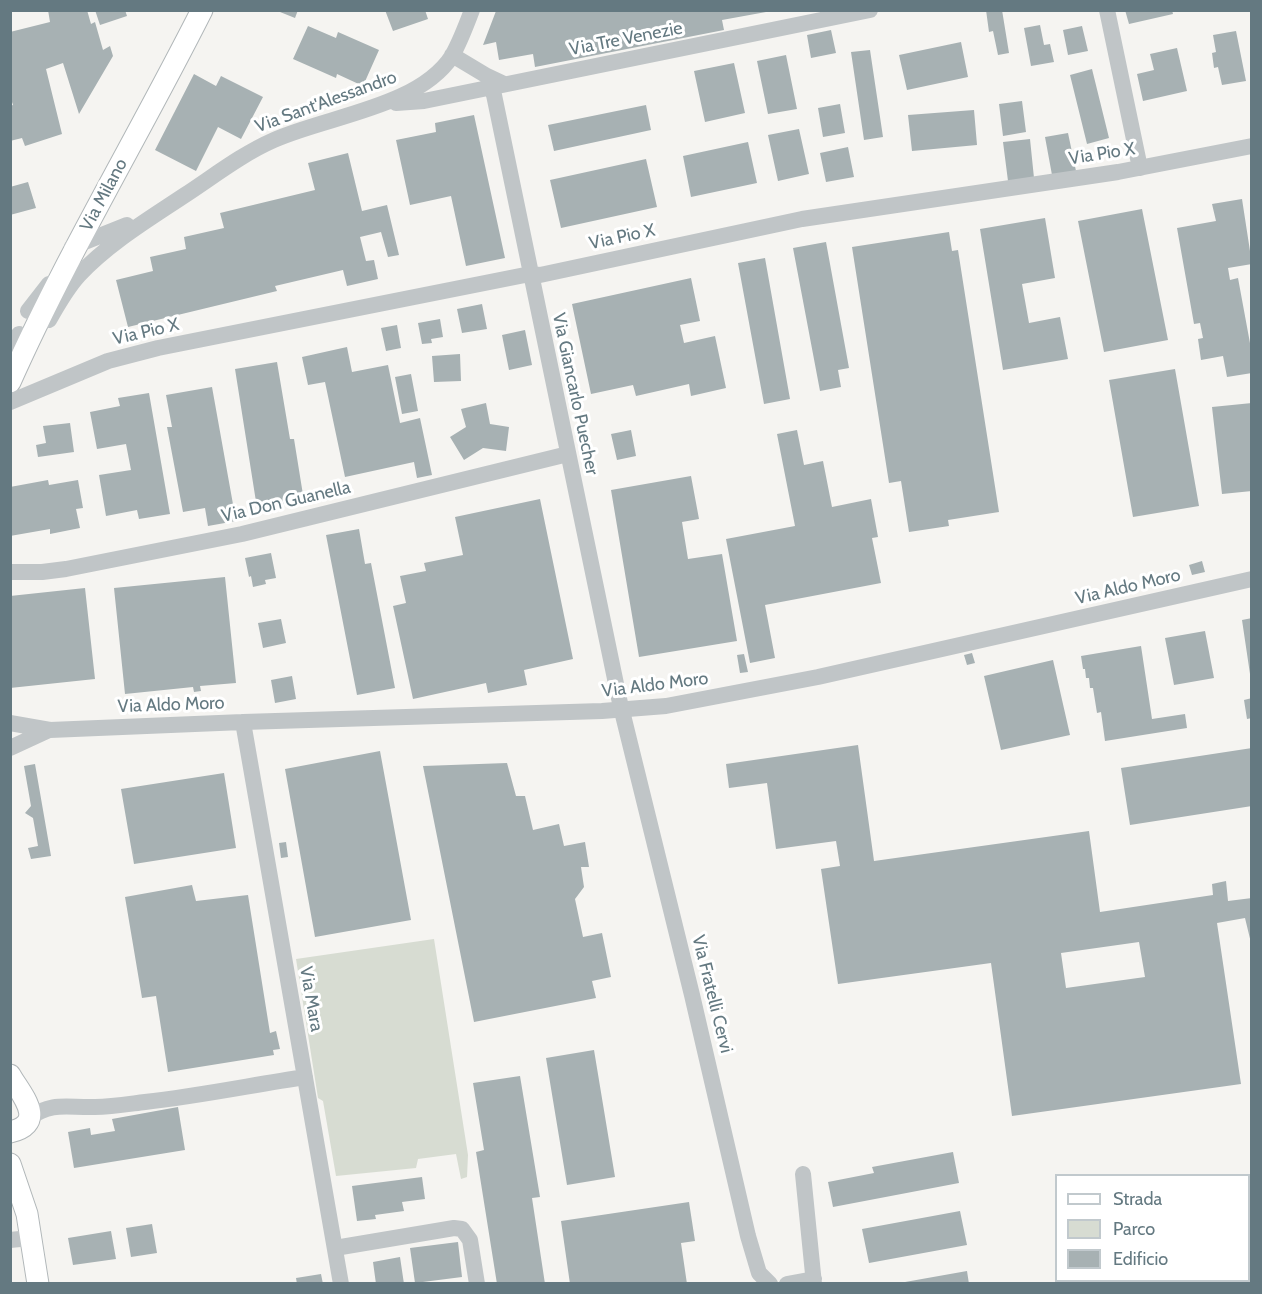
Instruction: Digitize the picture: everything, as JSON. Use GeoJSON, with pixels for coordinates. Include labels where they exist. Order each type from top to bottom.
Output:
{"type":"FeatureCollection","features":[{"type":"Feature","properties":{"kind":"main road","name":"Via Milano"},"geometry":{"type":"LineString","coordinates":[[11,371],[15,341],[28,311],[186,10]]}},
{"type":"Feature","properties":{"kind":"main road","name":"Via Milano"},"geometry":{"type":"LineString","coordinates":[[11,371],[202,10]]}},
{"type":"Feature","properties":{"kind":"main road"},"geometry":{"type":"LineString","coordinates":[[17,1088],[30,1107],[20,1126],[16,1153],[19,1185]]}},
{"type":"Feature","properties":{"kind":"main road"},"geometry":{"type":"LineString","coordinates":[[10,1164],[27,1214],[20,1239],[38,1284]]}},
{"type":"Feature","properties":{"kind":"street","name":"Via Sant'Alessandro"},"geometry":{"type":"LineString","coordinates":[[132,226],[232,163],[272,141],[322,122],[389,102],[427,82],[450,59],[472,10]]}},
{"type":"Feature","properties":{"kind":"street","name":"Via Tre Venezie"},"geometry":{"type":"LineString","coordinates":[[389,102],[417,102],[870,10]]}},
{"type":"Feature","properties":{"kind":"street"},"geometry":{"type":"LineString","coordinates":[[1107,10],[1140,168]]}},
{"type":"Feature","properties":{"kind":"street"},"geometry":{"type":"LineString","coordinates":[[468,92],[450,80],[445,69],[450,59],[487,76],[497,85]]}},
{"type":"Feature","properties":{"kind":"street","name":"Via Giancarlo Puecher"},"geometry":{"type":"LineString","coordinates":[[497,85],[494,95],[621,710]]}},
{"type":"Feature","properties":{"kind":"street","name":"Via Pio X"},"geometry":{"type":"LineString","coordinates":[[10,402],[98,365],[140,352],[530,274],[540,274],[802,219],[1140,168],[1251,146]]}},
{"type":"Feature","properties":{"kind":"street"},"geometry":{"type":"LineString","coordinates":[[100,203],[111,218],[132,226]]}},
{"type":"Feature","properties":{"kind":"street"},"geometry":{"type":"LineString","coordinates":[[28,311],[44,292],[64,255],[78,244],[132,226]]}},
{"type":"Feature","properties":{"kind":"street"},"geometry":{"type":"LineString","coordinates":[[11,371],[36,344],[74,281],[132,226]]}},
{"type":"Feature","properties":{"kind":"street","name":"Via Don Guanella"},"geometry":{"type":"LineString","coordinates":[[10,572],[42,572],[88,565],[242,534],[568,454]]}},
{"type":"Feature","properties":{"kind":"street","name":"Via Aldo Moro"},"geometry":{"type":"LineString","coordinates":[[10,723],[50,730],[621,710],[694,702],[818,677],[1251,579]]}},
{"type":"Feature","properties":{"kind":"street","name":"Via Fratelli Cervi"},"geometry":{"type":"LineString","coordinates":[[621,710],[696,1012],[748,1236],[759,1273],[770,1284]]}},
{"type":"Feature","properties":{"kind":"street","name":"Via Mara"},"geometry":{"type":"LineString","coordinates":[[243,722],[341,1284]]}},
{"type":"Feature","properties":{"kind":"street","name":"Via Aldo Moro"},"geometry":{"type":"LineString","coordinates":[[10,748],[50,730]]}},
{"type":"Feature","properties":{"kind":"street"},"geometry":{"type":"LineString","coordinates":[[20,1126],[50,1107],[64,1105],[94,1107],[146,1102],[305,1077]]}},
{"type":"Feature","properties":{"kind":"street"},"geometry":{"type":"LineString","coordinates":[[17,1088],[64,1105]]}},
{"type":"Feature","properties":{"kind":"street"},"geometry":{"type":"LineString","coordinates":[[787,1284],[814,1281],[803,1174]]}},
{"type":"Feature","properties":{"kind":"street"},"geometry":{"type":"LineString","coordinates":[[335,1248],[454,1228],[462,1229],[469,1237],[477,1284]]}},
{"type":"Feature","properties":{"kind":"green space"},"geometry":{"type":"Polygon","coordinates":[[[434,939],[468,1155],[467,1177],[461,1179],[456,1154],[418,1159],[416,1168],[336,1176],[323,1101],[318,1098],[296,959],[434,939]]]}},
{"type":"Feature","properties":{"kind":"building"},"geometry":{"type":"Polygon","coordinates":[[[48,10],[87,10],[91,24],[95,22],[103,50],[110,46],[113,56],[79,114],[63,63],[46,69],[62,134],[25,146],[22,138],[10,141],[10,106],[13,105],[10,96],[10,32],[50,22],[48,10]]]}},
{"type":"Feature","properties":{"kind":"building"},"geometry":{"type":"Polygon","coordinates":[[[95,10],[125,10],[127,16],[100,25],[95,10]]]}},
{"type":"Feature","properties":{"kind":"building"},"geometry":{"type":"Polygon","coordinates":[[[275,10],[298,10],[295,18],[275,10]]]}},
{"type":"Feature","properties":{"kind":"building"},"geometry":{"type":"Polygon","coordinates":[[[385,10],[425,10],[428,19],[393,31],[385,10]]]}},
{"type":"Feature","properties":{"kind":"building"},"geometry":{"type":"Polygon","coordinates":[[[766,10],[766,12],[722,20],[724,30],[535,67],[533,54],[499,60],[496,42],[483,45],[496,11],[766,10]]]}},
{"type":"Feature","properties":{"kind":"building"},"geometry":{"type":"Polygon","coordinates":[[[986,10],[1002,10],[1009,53],[998,55],[993,31],[989,32],[986,10]]]}},
{"type":"Feature","properties":{"kind":"building"},"geometry":{"type":"Polygon","coordinates":[[[1125,10],[1172,10],[1173,14],[1129,24],[1125,10]]]}},
{"type":"Feature","properties":{"kind":"building"},"geometry":{"type":"Polygon","coordinates":[[[1040,25],[1044,45],[1050,44],[1054,62],[1031,66],[1024,28],[1040,25]]]}},
{"type":"Feature","properties":{"kind":"building"},"geometry":{"type":"Polygon","coordinates":[[[308,26],[336,38],[338,32],[379,50],[363,86],[337,74],[336,78],[293,59],[308,26]]]}},
{"type":"Feature","properties":{"kind":"building"},"geometry":{"type":"Polygon","coordinates":[[[1082,26],[1088,51],[1068,55],[1063,30],[1082,26]]]}},
{"type":"Feature","properties":{"kind":"building"},"geometry":{"type":"Polygon","coordinates":[[[831,30],[836,53],[811,58],[807,35],[831,30]]]}},
{"type":"Feature","properties":{"kind":"building"},"geometry":{"type":"Polygon","coordinates":[[[1236,31],[1246,81],[1222,85],[1218,67],[1214,68],[1212,53],[1216,52],[1213,35],[1236,31]]]}},
{"type":"Feature","properties":{"kind":"building"},"geometry":{"type":"Polygon","coordinates":[[[961,42],[968,77],[907,90],[899,55],[961,42]]]}},
{"type":"Feature","properties":{"kind":"building"},"geometry":{"type":"Polygon","coordinates":[[[1177,48],[1187,91],[1143,101],[1137,74],[1154,70],[1150,54],[1177,48]]]}},
{"type":"Feature","properties":{"kind":"building"},"geometry":{"type":"Polygon","coordinates":[[[870,50],[883,137],[864,140],[851,52],[870,50]]]}},
{"type":"Feature","properties":{"kind":"building"},"geometry":{"type":"Polygon","coordinates":[[[786,55],[797,109],[768,114],[757,61],[786,55]]]}},
{"type":"Feature","properties":{"kind":"building"},"geometry":{"type":"Polygon","coordinates":[[[734,63],[745,113],[705,122],[694,71],[734,63]]]}},
{"type":"Feature","properties":{"kind":"building"},"geometry":{"type":"Polygon","coordinates":[[[1092,69],[1109,138],[1087,144],[1070,75],[1092,69]]]}},
{"type":"Feature","properties":{"kind":"building"},"geometry":{"type":"Polygon","coordinates":[[[194,74],[216,86],[221,76],[263,97],[241,139],[218,127],[196,171],[155,150],[194,74]]]}},
{"type":"Feature","properties":{"kind":"building"},"geometry":{"type":"Polygon","coordinates":[[[1022,101],[1026,132],[1003,136],[999,104],[1022,101]]]}},
{"type":"Feature","properties":{"kind":"building"},"geometry":{"type":"Polygon","coordinates":[[[840,104],[845,133],[823,137],[818,108],[840,104]]]}},
{"type":"Feature","properties":{"kind":"building"},"geometry":{"type":"Polygon","coordinates":[[[646,105],[651,130],[554,151],[548,125],[646,105]]]}},
{"type":"Feature","properties":{"kind":"building"},"geometry":{"type":"Polygon","coordinates":[[[974,110],[977,145],[912,151],[908,115],[974,110]]]}},
{"type":"Feature","properties":{"kind":"building"},"geometry":{"type":"Polygon","coordinates":[[[474,115],[505,258],[466,266],[451,196],[410,205],[396,140],[436,132],[435,123],[474,115]]]}},
{"type":"Feature","properties":{"kind":"building"},"geometry":{"type":"Polygon","coordinates":[[[799,129],[809,174],[778,181],[768,135],[799,129]]]}},
{"type":"Feature","properties":{"kind":"building"},"geometry":{"type":"Polygon","coordinates":[[[1068,133],[1076,171],[1052,175],[1045,137],[1068,133]]]}},
{"type":"Feature","properties":{"kind":"building"},"geometry":{"type":"Polygon","coordinates":[[[1030,139],[1034,178],[1008,181],[1003,142],[1030,139]]]}},
{"type":"Feature","properties":{"kind":"building"},"geometry":{"type":"Polygon","coordinates":[[[748,142],[757,183],[691,197],[683,156],[748,142]]]}},
{"type":"Feature","properties":{"kind":"building"},"geometry":{"type":"Polygon","coordinates":[[[848,147],[854,177],[826,182],[820,153],[848,147]]]}},
{"type":"Feature","properties":{"kind":"building"},"geometry":{"type":"Polygon","coordinates":[[[348,153],[362,211],[387,205],[399,255],[388,257],[381,232],[360,237],[366,261],[374,260],[378,279],[347,286],[343,270],[275,286],[277,291],[128,327],[116,280],[153,271],[150,257],[186,249],[184,237],[224,228],[220,213],[315,190],[308,163],[348,153]]]}},
{"type":"Feature","properties":{"kind":"building"},"geometry":{"type":"Polygon","coordinates":[[[646,159],[657,207],[561,228],[550,180],[646,159]]]}},
{"type":"Feature","properties":{"kind":"building"},"geometry":{"type":"Polygon","coordinates":[[[28,182],[36,208],[10,215],[10,187],[28,182]]]}},
{"type":"Feature","properties":{"kind":"building"},"geometry":{"type":"Polygon","coordinates":[[[1242,199],[1252,264],[1228,268],[1230,280],[1238,278],[1252,354],[1252,373],[1227,377],[1223,356],[1201,360],[1198,339],[1203,338],[1200,323],[1194,324],[1177,228],[1216,221],[1212,204],[1242,199]]]}},
{"type":"Feature","properties":{"kind":"building"},"geometry":{"type":"Polygon","coordinates":[[[1142,209],[1168,340],[1104,352],[1078,221],[1142,209]]]}},
{"type":"Feature","properties":{"kind":"building"},"geometry":{"type":"Polygon","coordinates":[[[1045,218],[1055,278],[1022,284],[1029,323],[1060,317],[1068,359],[1003,370],[980,229],[1045,218]]]}},
{"type":"Feature","properties":{"kind":"building"},"geometry":{"type":"Polygon","coordinates":[[[949,232],[952,251],[958,250],[999,512],[948,520],[949,526],[909,532],[901,481],[889,483],[852,247],[949,232]]]}},
{"type":"Feature","properties":{"kind":"building"},"geometry":{"type":"Polygon","coordinates":[[[826,242],[849,368],[838,370],[841,387],[820,391],[793,248],[826,242]]]}},
{"type":"Feature","properties":{"kind":"building"},"geometry":{"type":"Polygon","coordinates":[[[765,258],[790,399],[764,404],[738,263],[765,258]]]}},
{"type":"Feature","properties":{"kind":"building"},"geometry":{"type":"Polygon","coordinates":[[[691,278],[700,321],[680,325],[684,343],[715,336],[726,388],[691,396],[689,384],[636,396],[633,385],[591,394],[572,304],[691,278]]]}},
{"type":"Feature","properties":{"kind":"building"},"geometry":{"type":"Polygon","coordinates":[[[482,304],[487,329],[462,333],[457,309],[482,304]]]}},
{"type":"Feature","properties":{"kind":"building"},"geometry":{"type":"Polygon","coordinates":[[[440,319],[443,337],[431,339],[432,343],[422,344],[418,323],[440,319]]]}},
{"type":"Feature","properties":{"kind":"building"},"geometry":{"type":"Polygon","coordinates":[[[397,325],[401,348],[386,351],[381,328],[397,325]]]}},
{"type":"Feature","properties":{"kind":"building"},"geometry":{"type":"Polygon","coordinates":[[[525,330],[532,365],[509,370],[502,335],[525,330]]]}},
{"type":"Feature","properties":{"kind":"building"},"geometry":{"type":"Polygon","coordinates":[[[347,347],[352,372],[388,365],[400,423],[420,418],[432,475],[417,478],[414,462],[345,477],[325,382],[308,385],[302,357],[347,347]]]}},
{"type":"Feature","properties":{"kind":"building"},"geometry":{"type":"Polygon","coordinates":[[[460,354],[461,381],[434,382],[432,356],[460,354]]]}},
{"type":"Feature","properties":{"kind":"building"},"geometry":{"type":"Polygon","coordinates":[[[277,362],[290,439],[294,439],[304,501],[257,508],[235,369],[277,362]]]}},
{"type":"Feature","properties":{"kind":"building"},"geometry":{"type":"Polygon","coordinates":[[[1175,369],[1199,506],[1133,517],[1109,380],[1175,369]]]}},
{"type":"Feature","properties":{"kind":"building"},"geometry":{"type":"Polygon","coordinates":[[[411,374],[418,411],[402,414],[395,377],[411,374]]]}},
{"type":"Feature","properties":{"kind":"building"},"geometry":{"type":"Polygon","coordinates":[[[212,387],[236,521],[208,526],[205,508],[183,512],[167,427],[172,427],[166,395],[212,387]]]}},
{"type":"Feature","properties":{"kind":"building"},"geometry":{"type":"Polygon","coordinates":[[[149,393],[170,514],[139,519],[137,510],[106,516],[99,475],[131,470],[126,444],[97,449],[90,412],[120,406],[118,398],[149,393]]]}},
{"type":"Feature","properties":{"kind":"building"},"geometry":{"type":"Polygon","coordinates":[[[486,403],[490,424],[509,427],[506,451],[483,448],[464,460],[450,437],[466,427],[461,409],[486,403]]]}},
{"type":"Feature","properties":{"kind":"building"},"geometry":{"type":"Polygon","coordinates":[[[1252,403],[1252,491],[1222,494],[1212,407],[1252,403]]]}},
{"type":"Feature","properties":{"kind":"building"},"geometry":{"type":"Polygon","coordinates":[[[70,423],[74,452],[38,457],[36,445],[46,443],[43,426],[70,423]]]}},
{"type":"Feature","properties":{"kind":"building"},"geometry":{"type":"Polygon","coordinates":[[[631,430],[636,456],[617,460],[611,434],[631,430]]]}},
{"type":"Feature","properties":{"kind":"building"},"geometry":{"type":"Polygon","coordinates":[[[797,430],[804,465],[823,461],[832,507],[871,499],[878,537],[872,538],[881,583],[765,605],[775,658],[750,663],[726,539],[795,526],[777,434],[797,430]]]}},
{"type":"Feature","properties":{"kind":"building"},"geometry":{"type":"Polygon","coordinates":[[[691,476],[699,519],[682,522],[688,559],[722,554],[737,641],[639,657],[611,490],[691,476]]]}},
{"type":"Feature","properties":{"kind":"building"},"geometry":{"type":"Polygon","coordinates":[[[48,480],[49,485],[78,480],[83,508],[76,509],[80,528],[50,534],[50,529],[10,536],[10,487],[48,480]]]}},
{"type":"Feature","properties":{"kind":"building"},"geometry":{"type":"Polygon","coordinates":[[[540,499],[573,659],[524,670],[527,685],[488,693],[486,683],[413,699],[393,606],[406,603],[400,576],[426,571],[424,563],[463,555],[455,517],[540,499]]]}},
{"type":"Feature","properties":{"kind":"building"},"geometry":{"type":"Polygon","coordinates":[[[359,529],[365,564],[371,563],[395,688],[357,695],[326,535],[359,529]]]}},
{"type":"Feature","properties":{"kind":"building"},"geometry":{"type":"Polygon","coordinates":[[[271,553],[276,578],[265,580],[266,584],[253,587],[245,558],[271,553]]]}},
{"type":"Feature","properties":{"kind":"building"},"geometry":{"type":"Polygon","coordinates":[[[1202,561],[1205,572],[1192,575],[1189,565],[1202,561]]]}},
{"type":"Feature","properties":{"kind":"building"},"geometry":{"type":"Polygon","coordinates":[[[225,577],[236,683],[200,686],[201,691],[194,692],[193,687],[125,694],[114,588],[225,577]]]}},
{"type":"Feature","properties":{"kind":"building"},"geometry":{"type":"Polygon","coordinates":[[[85,588],[95,679],[10,688],[10,596],[85,588]]]}},
{"type":"Feature","properties":{"kind":"building"},"geometry":{"type":"Polygon","coordinates":[[[1252,618],[1252,673],[1250,674],[1242,620],[1252,618]]]}},
{"type":"Feature","properties":{"kind":"building"},"geometry":{"type":"Polygon","coordinates":[[[281,619],[286,643],[263,648],[258,623],[281,619]]]}},
{"type":"Feature","properties":{"kind":"building"},"geometry":{"type":"Polygon","coordinates":[[[1205,631],[1214,678],[1174,685],[1165,638],[1205,631]]]}},
{"type":"Feature","properties":{"kind":"building"},"geometry":{"type":"Polygon","coordinates":[[[1141,646],[1152,719],[1185,714],[1187,728],[1105,741],[1101,712],[1097,713],[1093,688],[1090,688],[1089,678],[1086,678],[1081,656],[1141,646]]]}},
{"type":"Feature","properties":{"kind":"building"},"geometry":{"type":"Polygon","coordinates":[[[972,653],[975,663],[967,665],[964,655],[972,653]]]}},
{"type":"Feature","properties":{"kind":"building"},"geometry":{"type":"Polygon","coordinates":[[[744,654],[748,672],[740,673],[737,655],[744,654]]]}},
{"type":"Feature","properties":{"kind":"building"},"geometry":{"type":"Polygon","coordinates":[[[1053,660],[1070,735],[1001,750],[984,676],[1053,660]]]}},
{"type":"Feature","properties":{"kind":"building"},"geometry":{"type":"Polygon","coordinates":[[[292,676],[296,699],[275,703],[271,680],[292,676]]]}},
{"type":"Feature","properties":{"kind":"building"},"geometry":{"type":"Polygon","coordinates":[[[1252,698],[1252,718],[1247,719],[1244,700],[1252,698]]]}},
{"type":"Feature","properties":{"kind":"building"},"geometry":{"type":"Polygon","coordinates":[[[858,745],[874,861],[1089,831],[1100,912],[1213,895],[1212,884],[1226,881],[1228,901],[1252,898],[1252,947],[1245,918],[1217,923],[1241,1084],[1012,1116],[991,963],[838,984],[821,869],[840,866],[836,841],[776,849],[767,783],[729,788],[726,764],[858,745]],[[1139,942],[1061,953],[1066,988],[1145,977],[1139,942]]]}},
{"type":"Feature","properties":{"kind":"building"},"geometry":{"type":"Polygon","coordinates":[[[1252,748],[1252,806],[1130,825],[1121,768],[1252,748]]]}},
{"type":"Feature","properties":{"kind":"building"},"geometry":{"type":"Polygon","coordinates":[[[380,751],[411,920],[315,937],[285,769],[380,751]]]}},
{"type":"Feature","properties":{"kind":"building"},"geometry":{"type":"Polygon","coordinates":[[[507,763],[516,796],[525,796],[533,830],[559,824],[564,846],[585,842],[589,867],[581,867],[584,887],[575,899],[583,937],[602,933],[611,977],[592,981],[596,998],[474,1022],[423,766],[507,763]]]}},
{"type":"Feature","properties":{"kind":"building"},"geometry":{"type":"Polygon","coordinates":[[[35,764],[51,856],[31,859],[28,848],[38,846],[33,818],[25,813],[31,806],[24,766],[35,764]]]}},
{"type":"Feature","properties":{"kind":"building"},"geometry":{"type":"Polygon","coordinates":[[[224,773],[236,848],[134,864],[121,789],[224,773]]]}},
{"type":"Feature","properties":{"kind":"building"},"geometry":{"type":"Polygon","coordinates":[[[286,842],[288,857],[281,858],[279,843],[286,842]]]}},
{"type":"Feature","properties":{"kind":"building"},"geometry":{"type":"Polygon","coordinates":[[[192,885],[196,901],[248,895],[270,1033],[276,1031],[280,1049],[273,1050],[274,1055],[168,1072],[156,996],[142,998],[125,897],[192,885]]]}},
{"type":"Feature","properties":{"kind":"building"},"geometry":{"type":"Polygon","coordinates":[[[594,1050],[615,1177],[567,1185],[546,1058],[594,1050]]]}},
{"type":"Feature","properties":{"kind":"building"},"geometry":{"type":"Polygon","coordinates":[[[520,1076],[540,1197],[532,1198],[545,1284],[497,1284],[476,1152],[484,1150],[473,1083],[520,1076]]]}},
{"type":"Feature","properties":{"kind":"building"},"geometry":{"type":"Polygon","coordinates":[[[178,1107],[185,1150],[74,1168],[68,1132],[90,1128],[91,1135],[115,1131],[112,1119],[178,1107]]]}},
{"type":"Feature","properties":{"kind":"building"},"geometry":{"type":"Polygon","coordinates":[[[953,1152],[959,1183],[833,1207],[828,1182],[874,1173],[872,1167],[953,1152]]]}},
{"type":"Feature","properties":{"kind":"building"},"geometry":{"type":"Polygon","coordinates":[[[422,1177],[425,1199],[402,1202],[404,1211],[375,1215],[376,1219],[357,1221],[352,1186],[422,1177]]]}},
{"type":"Feature","properties":{"kind":"building"},"geometry":{"type":"Polygon","coordinates":[[[689,1202],[695,1241],[681,1243],[687,1284],[570,1284],[561,1221],[689,1202]]]}},
{"type":"Feature","properties":{"kind":"building"},"geometry":{"type":"Polygon","coordinates":[[[960,1211],[967,1245],[869,1263],[862,1229],[960,1211]]]}},
{"type":"Feature","properties":{"kind":"building"},"geometry":{"type":"Polygon","coordinates":[[[152,1224],[157,1253],[131,1257],[126,1228],[152,1224]]]}},
{"type":"Feature","properties":{"kind":"building"},"geometry":{"type":"Polygon","coordinates":[[[111,1231],[116,1259],[73,1265],[68,1238],[111,1231]]]}},
{"type":"Feature","properties":{"kind":"building"},"geometry":{"type":"Polygon","coordinates":[[[458,1242],[462,1277],[415,1283],[410,1248],[458,1242]]]}},
{"type":"Feature","properties":{"kind":"building"},"geometry":{"type":"Polygon","coordinates":[[[400,1257],[404,1284],[376,1284],[373,1262],[400,1257]]]}},
{"type":"Feature","properties":{"kind":"building"},"geometry":{"type":"Polygon","coordinates":[[[967,1271],[969,1284],[905,1284],[905,1282],[967,1271]]]}},
{"type":"Feature","properties":{"kind":"building"},"geometry":{"type":"Polygon","coordinates":[[[321,1274],[323,1284],[297,1284],[296,1278],[321,1274]]]}}]}
